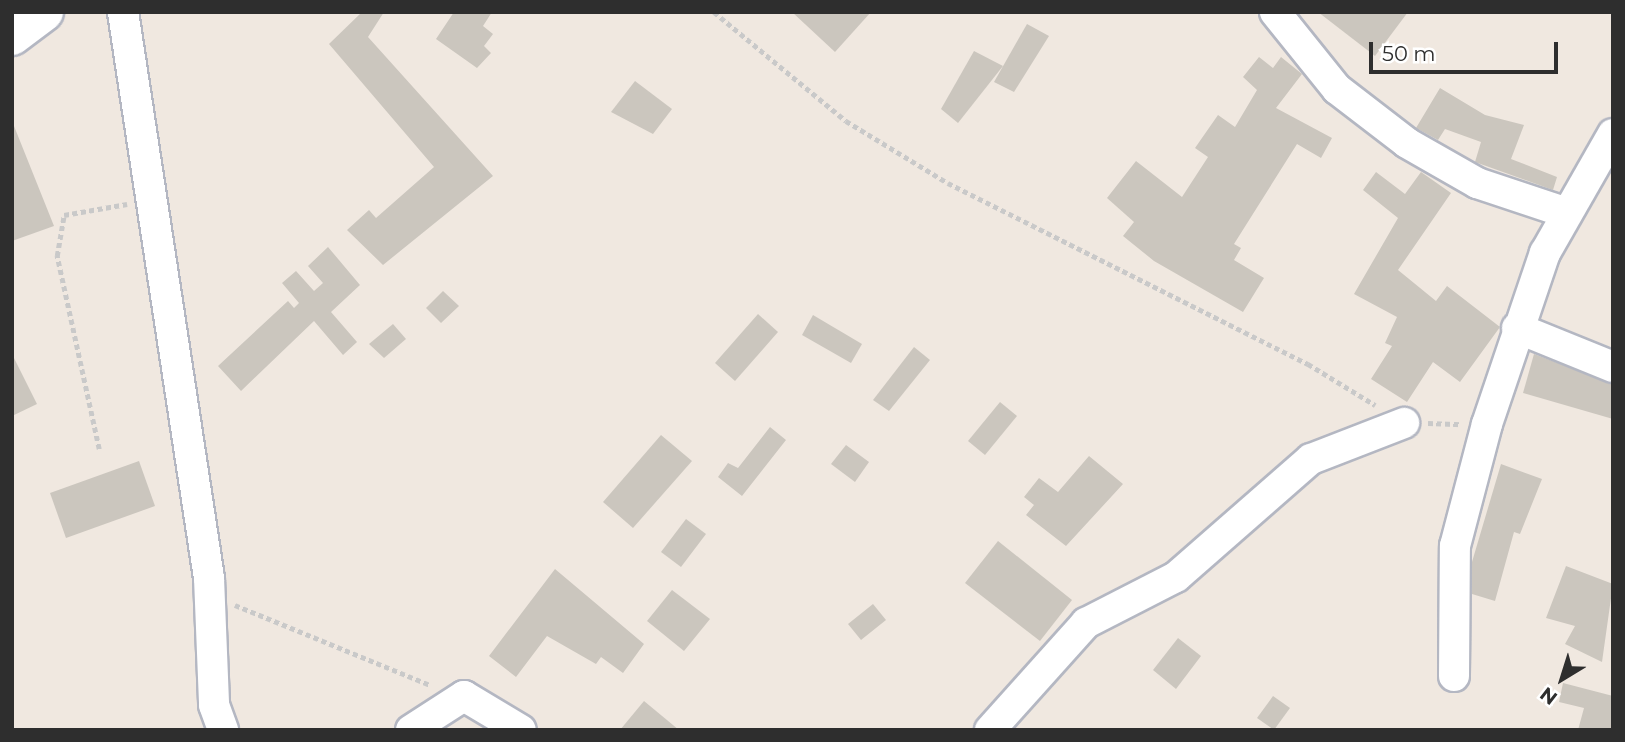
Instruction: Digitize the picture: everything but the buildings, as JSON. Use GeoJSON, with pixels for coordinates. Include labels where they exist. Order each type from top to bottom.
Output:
{"type":"FeatureCollection","features":[{"type":"Feature","properties":{"kind":"main road"},"geometry":{"type":"LineString","coordinates":[[12,36],[44,12]]}},
{"type":"Feature","properties":{"kind":"street"},"geometry":{"type":"LineString","coordinates":[[123,12],[210,598],[214,705],[223,730]]}},
{"type":"Feature","properties":{"kind":"street"},"geometry":{"type":"LineString","coordinates":[[1275,12],[1337,89],[1407,143],[1477,183],[1567,213]]}},
{"type":"Feature","properties":{"kind":"street"},"geometry":{"type":"LineString","coordinates":[[1454,676],[1455,547],[1487,424],[1517,328],[1567,213],[1613,134]]}},
{"type":"Feature","properties":{"kind":"street"},"geometry":{"type":"LineString","coordinates":[[1517,328],[1613,367]]}},
{"type":"Feature","properties":{"kind":"street"},"geometry":{"type":"LineString","coordinates":[[990,730],[1086,623],[1176,577],[1311,459],[1404,423]]}},
{"type":"Feature","properties":{"kind":"street"},"geometry":{"type":"LineString","coordinates":[[411,730],[464,696],[521,730]]}},
{"type":"Feature","properties":{"kind":"path"},"geometry":{"type":"LineString","coordinates":[[714,12],[846,121],[948,183],[1308,364],[1404,423],[1487,424]]}},
{"type":"Feature","properties":{"kind":"path"},"geometry":{"type":"LineString","coordinates":[[99,449],[57,256],[64,215],[152,200]]}},
{"type":"Feature","properties":{"kind":"path"},"geometry":{"type":"LineString","coordinates":[[210,598],[276,618],[341,654],[464,696]]}}]}
